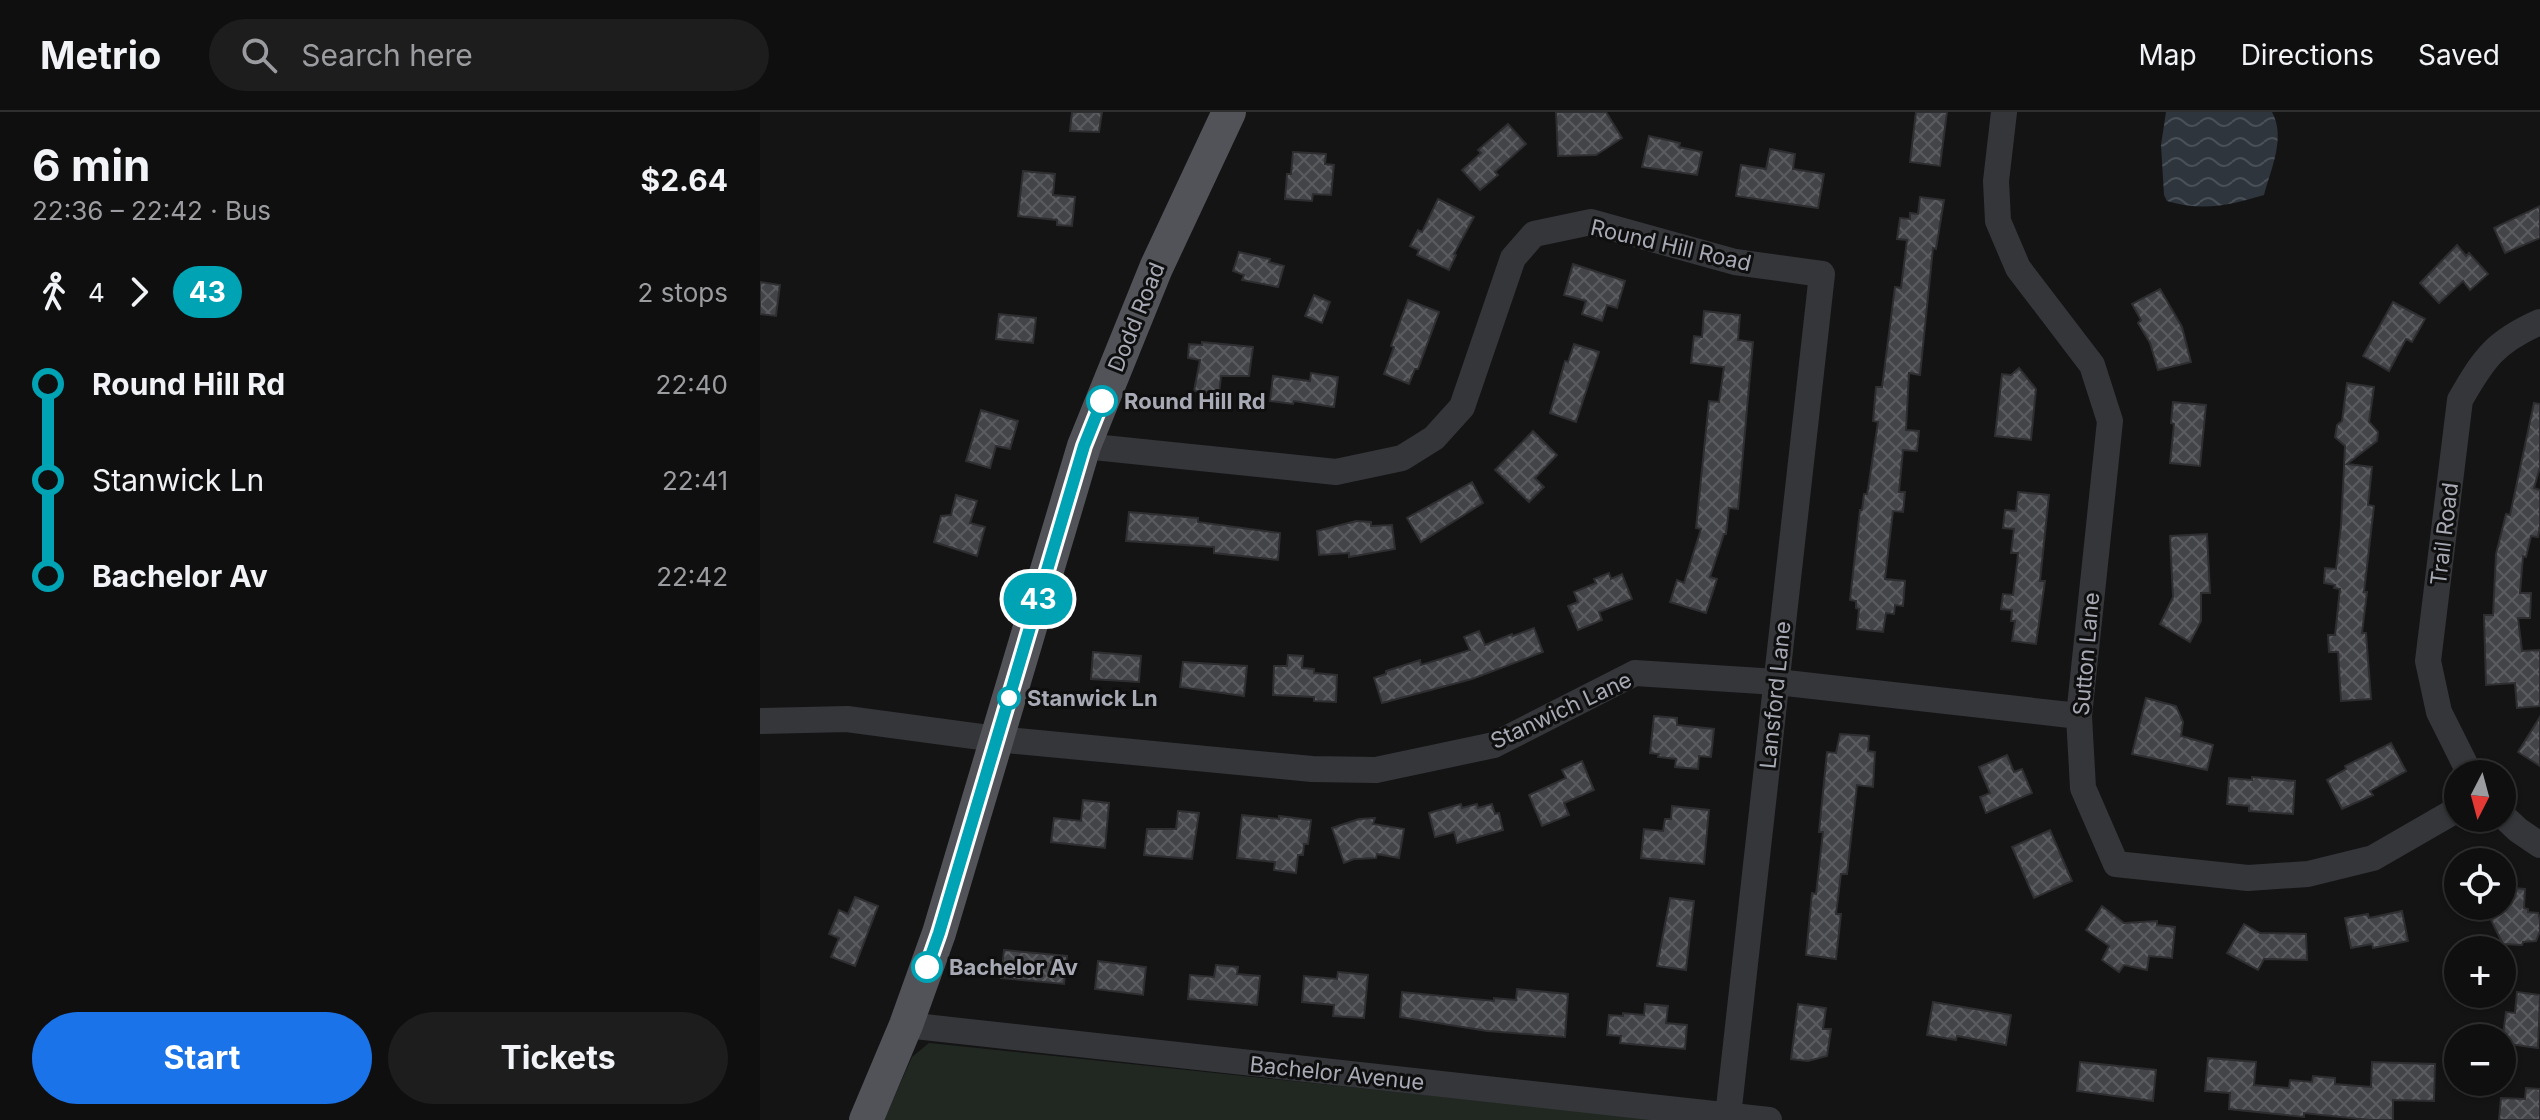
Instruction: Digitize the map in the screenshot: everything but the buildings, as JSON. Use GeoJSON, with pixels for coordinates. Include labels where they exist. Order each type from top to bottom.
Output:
{"type":"FeatureCollection","features":[{"type":"Feature","properties":{"kind":"main road","name":"Dodd Road"},"geometry":{"type":"LineString","coordinates":[[866,1120],[906,1025],[939,933],[1084,446],[1156,268],[1229,112]]}},
{"type":"Feature","properties":{"kind":"street","name":"Sutton Lane"},"geometry":{"type":"LineString","coordinates":[[2004,112],[1996,181],[1998,221],[2018,268],[2092,365],[2110,421],[2079,716],[2083,788],[2116,864],[2248,878],[2308,874],[2373,858],[2444,817]]}},
{"type":"Feature","properties":{"kind":"street","name":"Round Hill Road"},"geometry":{"type":"LineString","coordinates":[[1084,446],[1336,472],[1402,458],[1434,438],[1462,407],[1513,258],[1534,234],[1591,222],[1735,262],[1822,274]]}},
{"type":"Feature","properties":{"kind":"street","name":"Lansford Lane"},"geometry":{"type":"LineString","coordinates":[[1728,1116],[1822,274]]}},
{"type":"Feature","properties":{"kind":"street","name":"Trail Road"},"geometry":{"type":"LineString","coordinates":[[2463,760],[2439,712],[2428,661],[2460,400],[2481,363],[2512,335],[2540,322]]}},
{"type":"Feature","properties":{"kind":"street","name":"Stanwich Lane"},"geometry":{"type":"LineString","coordinates":[[760,721],[847,719],[996,739],[1312,769],[1376,770],[1494,745],[1635,673],[1777,682],[2079,716]]}},
{"type":"Feature","properties":{"kind":"street"},"geometry":{"type":"LineString","coordinates":[[2516,828],[2540,845]]}},
{"type":"Feature","properties":{"kind":"street","name":"Bachelor Avenue"},"geometry":{"type":"LineString","coordinates":[[906,1025],[1769,1120]]}},
{"type":"Feature","properties":{"kind":"shaded area"},"geometry":{"type":"Polygon","coordinates":[[[929,1043],[1664,1120],[884,1120],[912,1057],[929,1043]]]}},
{"type":"Feature","properties":{"kind":"water"},"geometry":{"type":"Polygon","coordinates":[[[2166,112],[2272,112],[2278,132],[2264,195],[2216,206],[2167,201],[2161,145],[2166,112]]]}},
{"type":"Feature","properties":{"kind":"bus line","name":"43"},"geometry":{"type":"LineString","coordinates":[[927,967],[1084,446],[1102,401]]}},
{"type":"Feature","properties":{"kind":"place","name":"Round Hill Rd"},"geometry":{"type":"Point","coordinates":[1102,401]}},
{"type":"Feature","properties":{"kind":"place","name":"Stanwick Ln"},"geometry":{"type":"Point","coordinates":[1009,698]}},
{"type":"Feature","properties":{"kind":"place","name":"Bachelor Av"},"geometry":{"type":"Point","coordinates":[927,967]}}]}
